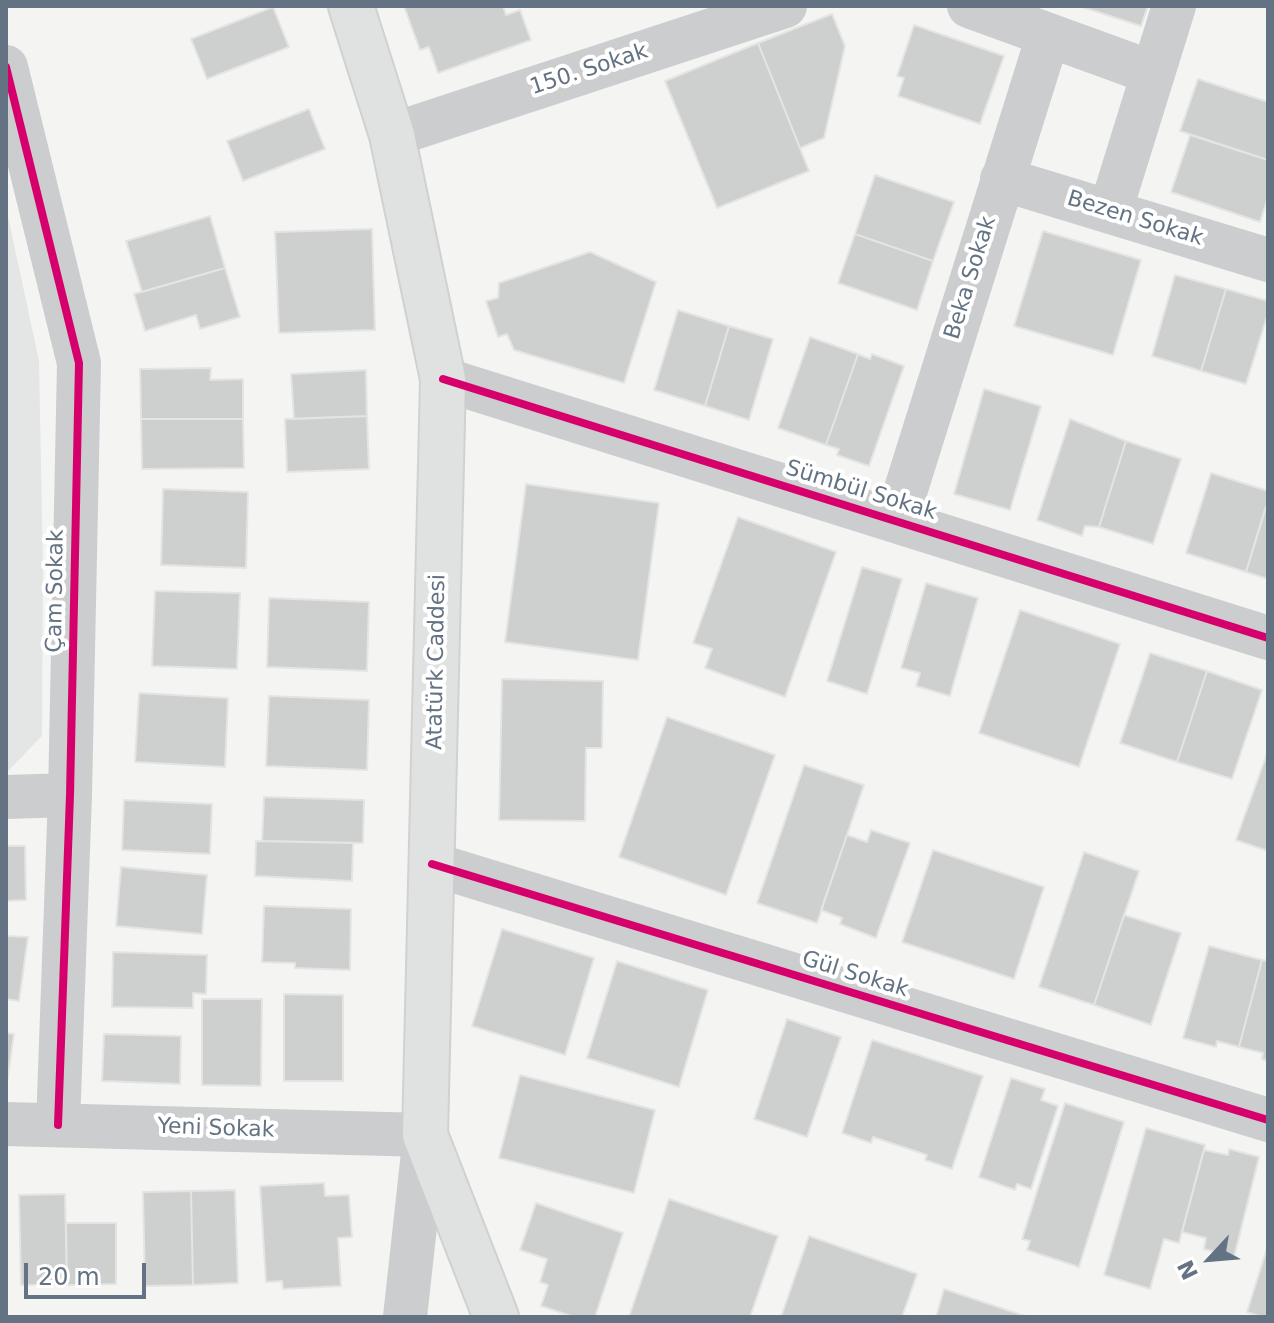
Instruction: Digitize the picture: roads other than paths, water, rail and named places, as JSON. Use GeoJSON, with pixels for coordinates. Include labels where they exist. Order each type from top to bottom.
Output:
{"type":"FeatureCollection","features":[{"type":"Feature","properties":{"kind":"main road","name":"Atatürk Caddesi"},"geometry":{"type":"LineString","coordinates":[[351,6],[392,135],[443,379],[425,1135],[496,1317]]}},
{"type":"Feature","properties":{"kind":"street","name":"150. Sokak"},"geometry":{"type":"LineString","coordinates":[[392,135],[785,6]]}},
{"type":"Feature","properties":{"kind":"street"},"geometry":{"type":"LineString","coordinates":[[969,6],[1153,73]]}},
{"type":"Feature","properties":{"kind":"street"},"geometry":{"type":"LineString","coordinates":[[1110,212],[1174,6]]}},
{"type":"Feature","properties":{"kind":"street","name":"Beka Sokak"},"geometry":{"type":"LineString","coordinates":[[896,521],[1048,36]]}},
{"type":"Feature","properties":{"kind":"street","name":"Çam Sokak"},"geometry":{"type":"LineString","coordinates":[[6,67],[79,363],[70,795],[58,1125]]}},
{"type":"Feature","properties":{"kind":"street","name":"Bezen Sokak"},"geometry":{"type":"LineString","coordinates":[[1002,179],[1268,260]]}},
{"type":"Feature","properties":{"kind":"street","name":"Sümbül Sokak"},"geometry":{"type":"LineString","coordinates":[[443,379],[1268,638]]}},
{"type":"Feature","properties":{"kind":"street"},"geometry":{"type":"LineString","coordinates":[[6,797],[70,795]]}},
{"type":"Feature","properties":{"kind":"street","name":"Gül Sokak"},"geometry":{"type":"LineString","coordinates":[[432,864],[1268,1120]]}},
{"type":"Feature","properties":{"kind":"street","name":"Yeni Sokak"},"geometry":{"type":"LineString","coordinates":[[6,1124],[425,1135]]}},
{"type":"Feature","properties":{"kind":"street"},"geometry":{"type":"LineString","coordinates":[[405,1317],[425,1135]]}}]}
